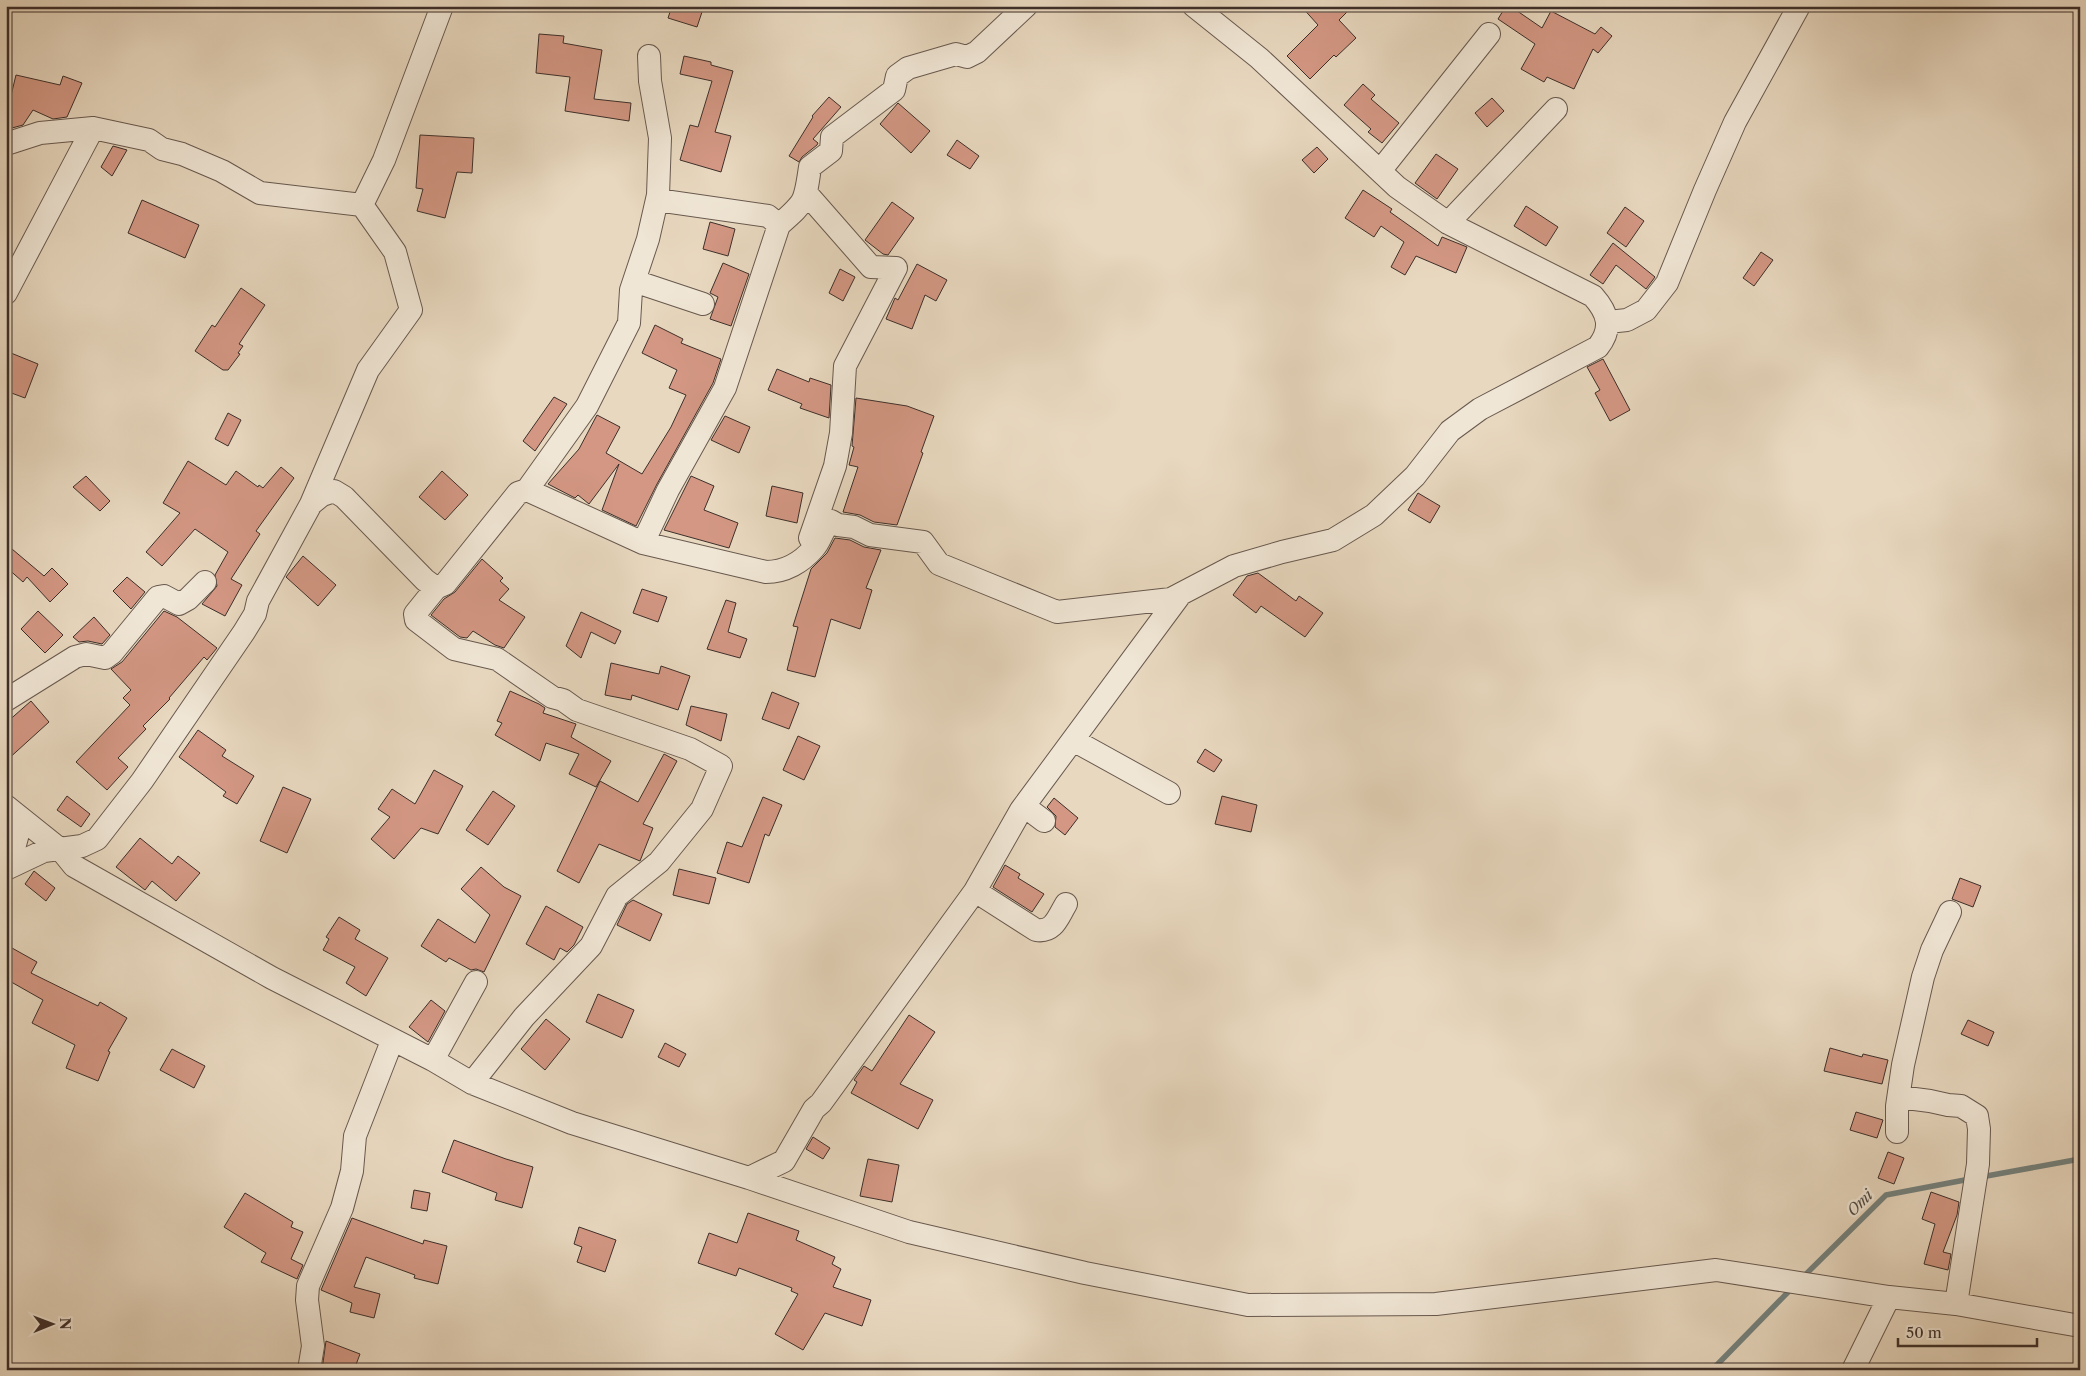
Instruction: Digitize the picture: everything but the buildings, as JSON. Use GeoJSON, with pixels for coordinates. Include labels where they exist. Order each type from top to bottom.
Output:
{"type":"FeatureCollection","features":[{"type":"Feature","properties":{"kind":"street"},"geometry":{"type":"LineString","coordinates":[[362,205],[384,160],[442,6]]}},
{"type":"Feature","properties":{"kind":"street"},"geometry":{"type":"LineString","coordinates":[[643,543],[668,490],[725,388],[779,225],[800,205],[807,194],[810,167],[831,151],[832,137],[894,90],[897,76],[908,68],[956,54],[967,57],[977,52],[1026,6]]}},
{"type":"Feature","properties":{"kind":"street"},"geometry":{"type":"LineString","coordinates":[[526,490],[643,543],[766,572],[780,572],[793,566],[815,547],[824,526],[831,521],[838,525],[854,526],[870,535],[923,542],[939,564],[1057,612],[1171,598],[1234,566],[1333,540],[1374,515],[1415,476],[1450,431],[1480,409],[1598,347],[1604,338],[1608,322],[1603,307],[1593,296],[1448,223],[1397,187],[1259,58],[1194,6]]}},
{"type":"Feature","properties":{"kind":"street"},"geometry":{"type":"LineString","coordinates":[[1608,322],[1627,320],[1646,310],[1667,283],[1735,122],[1799,6]]}},
{"type":"Feature","properties":{"kind":"street"},"geometry":{"type":"LineString","coordinates":[[1380,171],[1489,34]]}},
{"type":"Feature","properties":{"kind":"street"},"geometry":{"type":"LineString","coordinates":[[472,1083],[524,1017],[591,946],[617,896],[659,862],[702,809],[721,766],[690,749],[578,710],[563,700],[552,697],[497,659],[454,649],[416,620],[415,614],[436,588],[445,584],[518,493],[526,490],[587,406],[628,323],[631,290],[648,239],[657,200],[660,138],[650,81],[649,56]]}},
{"type":"Feature","properties":{"kind":"street"},"geometry":{"type":"LineString","coordinates":[[1448,223],[1556,109]]}},
{"type":"Feature","properties":{"kind":"street"},"geometry":{"type":"LineString","coordinates":[[6,293],[93,128]]}},
{"type":"Feature","properties":{"kind":"street"},"geometry":{"type":"LineString","coordinates":[[6,144],[40,133],[93,128],[149,140],[162,149],[190,157],[222,171],[260,193],[362,205],[395,252],[411,310],[368,370],[311,504],[258,601],[255,614],[142,781],[97,839],[82,846],[44,852],[6,868]]}},
{"type":"Feature","properties":{"kind":"street"},"geometry":{"type":"LineString","coordinates":[[804,557],[835,466],[842,433],[845,366],[896,268],[871,267],[807,194]]}},
{"type":"Feature","properties":{"kind":"street"},"geometry":{"type":"LineString","coordinates":[[657,200],[768,216],[779,225]]}},
{"type":"Feature","properties":{"kind":"street"},"geometry":{"type":"LineString","coordinates":[[634,281],[703,304]]}},
{"type":"Feature","properties":{"kind":"street"},"geometry":{"type":"LineString","coordinates":[[311,504],[322,495],[334,491],[344,497],[425,580],[436,588]]}},
{"type":"Feature","properties":{"kind":"street"},"geometry":{"type":"LineString","coordinates":[[6,700],[75,657],[86,654],[105,658],[112,653],[158,597],[164,596],[179,604],[188,599],[205,582]]}},
{"type":"Feature","properties":{"kind":"street"},"geometry":{"type":"LineString","coordinates":[[749,1178],[769,1170],[784,1161],[814,1109],[821,1104],[975,891],[1021,810],[1180,595]]}},
{"type":"Feature","properties":{"kind":"street"},"geometry":{"type":"LineString","coordinates":[[1073,740],[1169,793]]}},
{"type":"Feature","properties":{"kind":"street"},"geometry":{"type":"LineString","coordinates":[[1021,810],[1028,809],[1044,821]]}},
{"type":"Feature","properties":{"kind":"street"},"geometry":{"type":"LineString","coordinates":[[14,813],[61,850],[74,866],[272,978],[392,1041],[433,1060],[472,1083],[572,1123],[749,1178],[909,1232],[1085,1273],[1248,1304],[1436,1304],[1716,1270],[1889,1297],[1956,1304],[2080,1326]]}},
{"type":"Feature","properties":{"kind":"street"},"geometry":{"type":"LineString","coordinates":[[6,868],[11,859],[14,813]]}},
{"type":"Feature","properties":{"kind":"street"},"geometry":{"type":"LineString","coordinates":[[975,891],[1036,930],[1044,931],[1052,928],[1066,904]]}},
{"type":"Feature","properties":{"kind":"street"},"geometry":{"type":"LineString","coordinates":[[1897,1132],[1897,1106],[1908,1042],[1923,977],[1932,950],[1950,912]]}},
{"type":"Feature","properties":{"kind":"street"},"geometry":{"type":"LineString","coordinates":[[433,1060],[476,982]]}},
{"type":"Feature","properties":{"kind":"street"},"geometry":{"type":"LineString","coordinates":[[309,1370],[313,1346],[307,1300],[308,1286],[342,1208],[352,1172],[355,1136],[392,1041]]}},
{"type":"Feature","properties":{"kind":"street"},"geometry":{"type":"LineString","coordinates":[[1899,1097],[1930,1101],[1948,1106],[1961,1106],[1976,1116],[1980,1129],[1978,1164],[1956,1304]]}},
{"type":"Feature","properties":{"kind":"street"},"geometry":{"type":"LineString","coordinates":[[1854,1370],[1889,1297]]}},
{"type":"Feature","properties":{"kind":"waterway","name":"Omi"},"geometry":{"type":"LineString","coordinates":[[1981,1177],[2080,1159]]}},
{"type":"Feature","properties":{"kind":"waterway","name":"Omi"},"geometry":{"type":"LineString","coordinates":[[1802,1278],[1886,1195],[1970,1179]]}},
{"type":"Feature","properties":{"kind":"waterway","name":"Omi"},"geometry":{"type":"LineString","coordinates":[[1712,1370],[1792,1288]]}}]}
